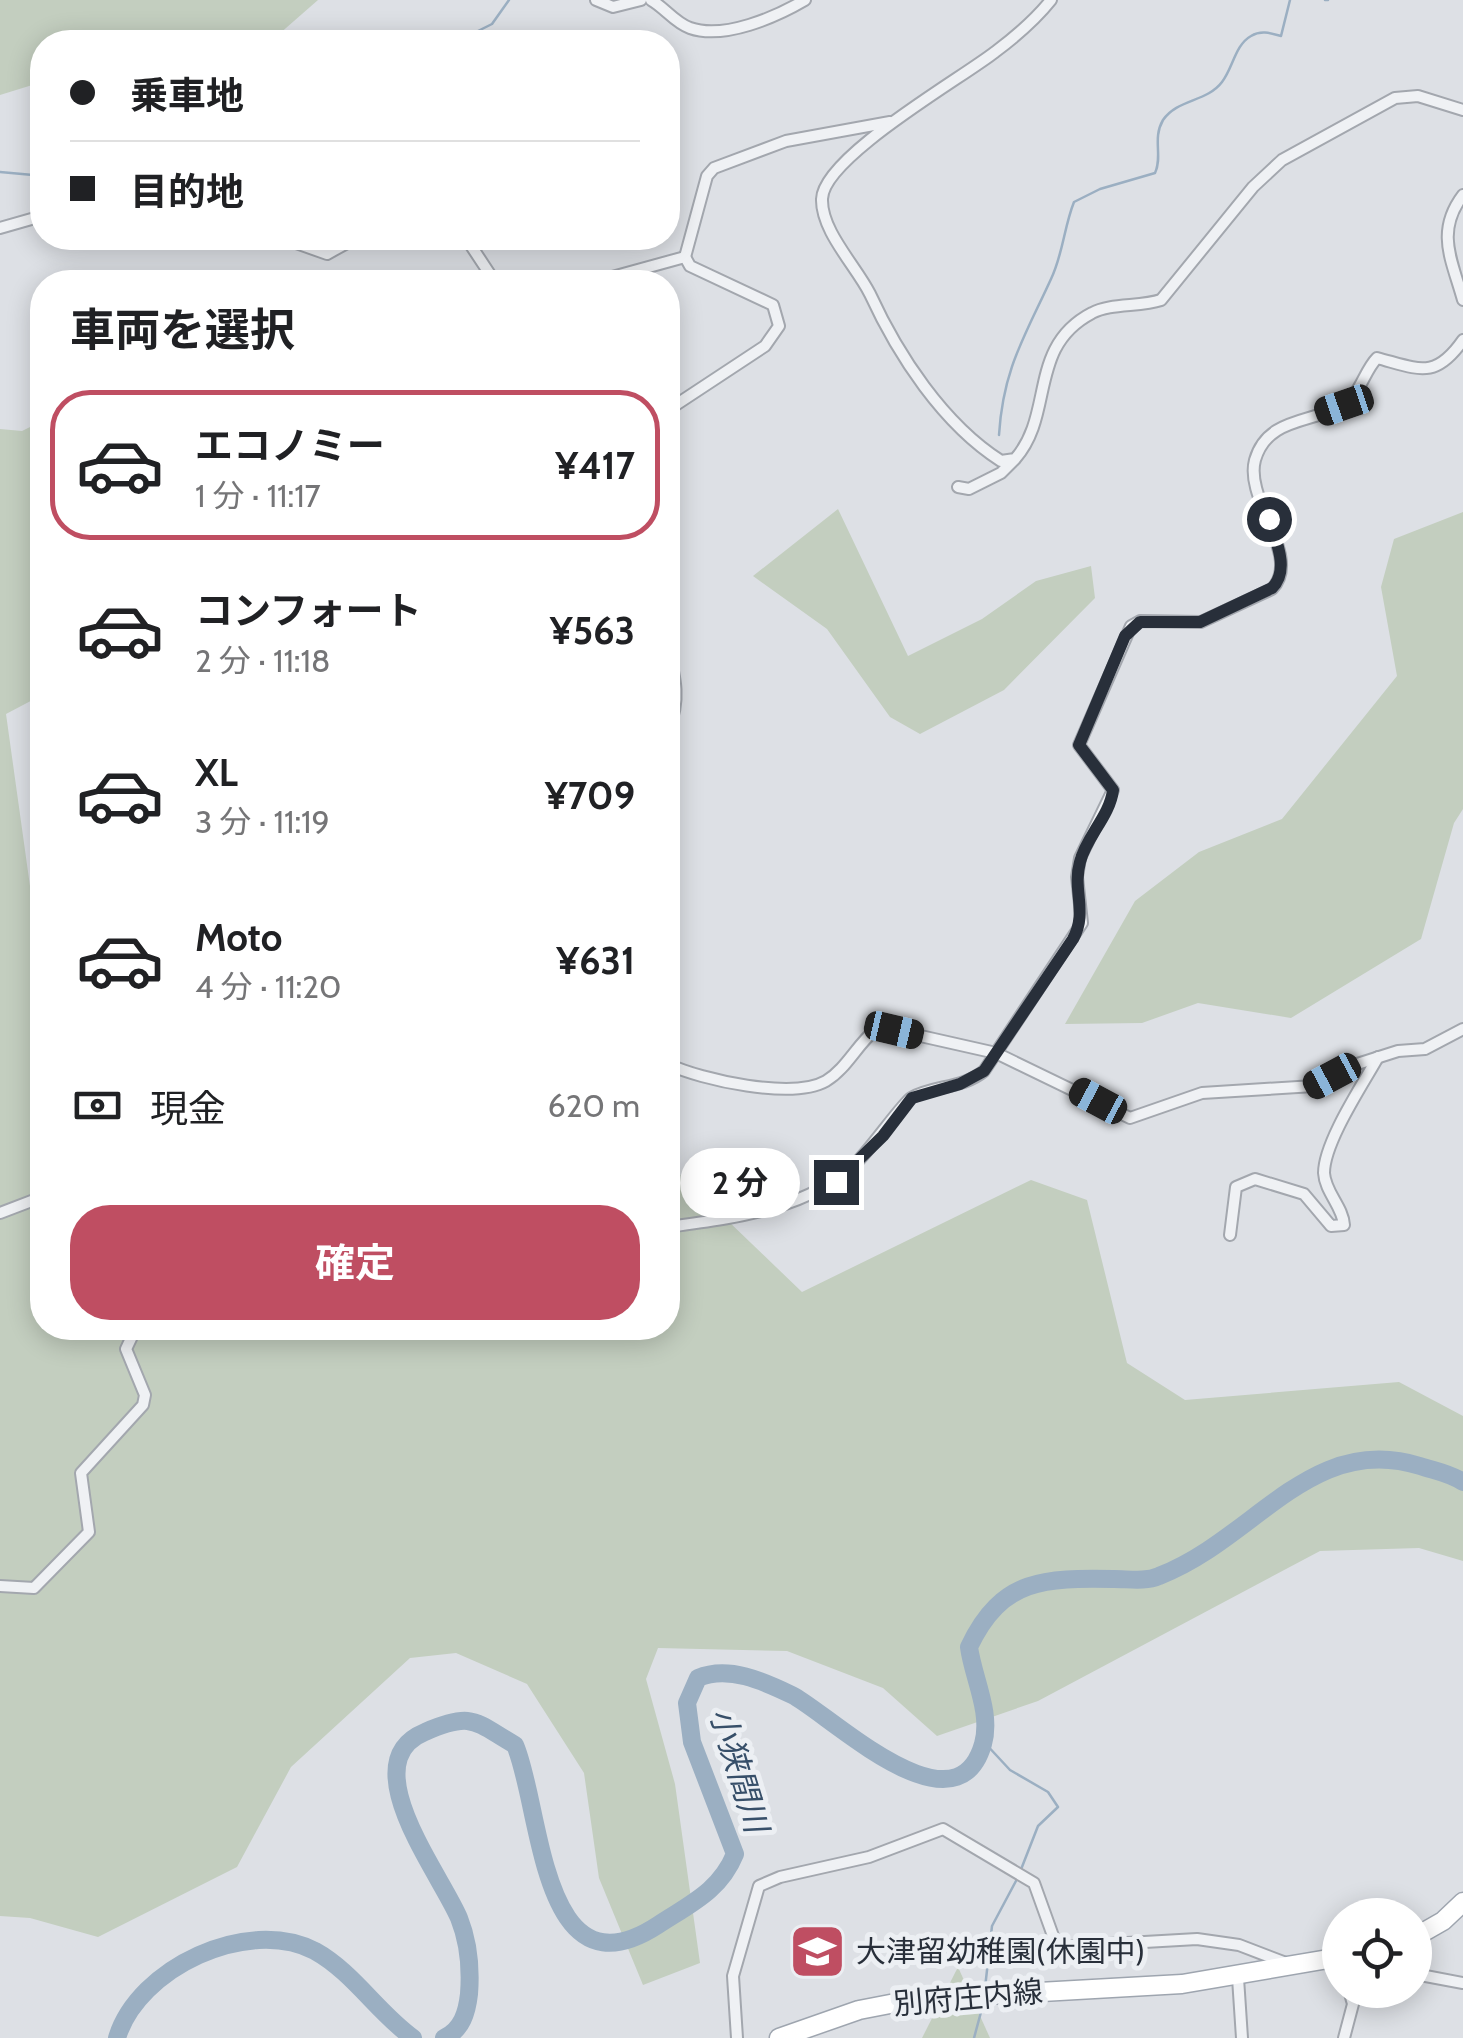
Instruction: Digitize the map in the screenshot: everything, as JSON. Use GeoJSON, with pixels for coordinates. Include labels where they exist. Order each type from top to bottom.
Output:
{"type":"FeatureCollection","features":[{"type":"Feature","properties":{"kind":"main road"},"geometry":{"type":"LineString","coordinates":[[1432,1928],[1463,1902]]}},
{"type":"Feature","properties":{"kind":"main road","name":"別府庄内線"},"geometry":{"type":"LineString","coordinates":[[779,2038],[859,2010],[916,1999],[1238,1978],[1322,1964]]}},
{"type":"Feature","properties":{"kind":"street"},"geometry":{"type":"LineString","coordinates":[[596,0],[613,7],[641,0]]}},
{"type":"Feature","properties":{"kind":"street"},"geometry":{"type":"LineString","coordinates":[[650,0],[686,27],[701,30],[737,27],[782,13],[804,0]]}},
{"type":"Feature","properties":{"kind":"street"},"geometry":{"type":"LineString","coordinates":[[1015,459],[1001,461],[982,449],[925,386],[886,328],[831,229],[822,200],[826,187],[848,158],[996,52],[1051,0]]}},
{"type":"Feature","properties":{"kind":"street"},"geometry":{"type":"LineString","coordinates":[[958,487],[969,490],[1002,472],[1015,459],[1034,430],[1046,365],[1064,336],[1094,312],[1160,300],[1253,187],[1282,160],[1394,98],[1418,96],[1463,110]]}},
{"type":"Feature","properties":{"kind":"street"},"geometry":{"type":"LineString","coordinates":[[680,402],[765,346],[780,326],[774,305],[690,266],[685,257],[707,176],[714,168],[786,141],[896,121]]}},
{"type":"Feature","properties":{"kind":"street"},"geometry":{"type":"LineString","coordinates":[[1463,195],[1447,219],[1447,243],[1463,300]]}},
{"type":"Feature","properties":{"kind":"street"},"geometry":{"type":"LineString","coordinates":[[0,228],[30,219]]}},
{"type":"Feature","properties":{"kind":"street"},"geometry":{"type":"LineString","coordinates":[[638,270],[685,257]]}},
{"type":"Feature","properties":{"kind":"street"},"geometry":{"type":"LineString","coordinates":[[680,1226],[736,1217],[825,1189],[883,1136],[912,1098],[975,1078],[996,1053],[1082,923],[1077,877],[1080,858],[1113,790],[1079,745],[1131,626],[1140,622],[1200,622],[1272,588],[1280,580],[1282,569],[1269,519],[1253,489],[1253,469],[1264,440],[1278,428],[1344,405],[1377,358],[1422,370],[1436,368],[1449,360],[1463,340]]}},
{"type":"Feature","properties":{"kind":"street"},"geometry":{"type":"LineString","coordinates":[[680,1068],[732,1085],[810,1087],[830,1078],[865,1038],[884,1029],[996,1053],[1130,1118],[1202,1093],[1314,1086],[1378,1056],[1425,1049],[1463,1030]]}},
{"type":"Feature","properties":{"kind":"street"},"geometry":{"type":"LineString","coordinates":[[1230,1235],[1236,1187],[1255,1178],[1304,1194],[1332,1226],[1344,1225],[1324,1174],[1344,1117],[1378,1056]]}},
{"type":"Feature","properties":{"kind":"street"},"geometry":{"type":"LineString","coordinates":[[0,1213],[30,1202]]}},
{"type":"Feature","properties":{"kind":"street"},"geometry":{"type":"LineString","coordinates":[[0,1586],[34,1588],[88,1532],[81,1473],[143,1405],[145,1395],[126,1350],[131,1340]]}},
{"type":"Feature","properties":{"kind":"street"},"geometry":{"type":"LineString","coordinates":[[737,2038],[732,1976],[760,1886],[780,1876],[869,1858],[943,1829],[1034,1883],[1056,1947],[1198,1939],[1239,1945],[1294,1966]]}},
{"type":"Feature","properties":{"kind":"street"},"geometry":{"type":"LineString","coordinates":[[1432,1977],[1463,1983]]}},
{"type":"Feature","properties":{"kind":"street"},"geometry":{"type":"LineString","coordinates":[[1238,1978],[1242,2038]]}},
{"type":"Feature","properties":{"kind":"street"},"geometry":{"type":"LineString","coordinates":[[1344,2038],[1352,2008]]}},
{"type":"Feature","properties":{"kind":"green space"},"geometry":{"type":"Polygon","coordinates":[[[0,0],[318,0],[284,30],[30,30],[30,86],[0,95],[0,0]]]}},
{"type":"Feature","properties":{"kind":"green space"},"geometry":{"type":"Polygon","coordinates":[[[30,427],[30,701],[6,714],[30,886],[30,1340],[680,1340],[680,1175],[802,1292],[1031,1180],[1087,1200],[1127,1363],[1185,1400],[1399,1382],[1463,1416],[1463,1561],[1419,1548],[1320,1551],[1038,1701],[937,1736],[883,1688],[787,1651],[658,1648],[646,1679],[675,1784],[700,1963],[643,1985],[599,1878],[584,1773],[527,1684],[456,1653],[410,1658],[291,1767],[237,1867],[98,1937],[30,1918],[0,1916],[0,429],[22,431],[30,427]]]}},
{"type":"Feature","properties":{"kind":"green space"},"geometry":{"type":"Polygon","coordinates":[[[838,509],[908,656],[982,619],[1036,581],[1091,566],[1095,598],[1004,690],[920,734],[890,717],[827,629],[753,576],[838,509]]]}},
{"type":"Feature","properties":{"kind":"green space"},"geometry":{"type":"Polygon","coordinates":[[[1463,512],[1463,809],[1454,823],[1421,939],[1291,1018],[1198,1003],[1142,1023],[1065,1024],[1135,901],[1199,852],[1282,819],[1397,676],[1381,587],[1394,539],[1463,512]]]}},
{"type":"Feature","properties":{"kind":"green space"},"geometry":{"type":"Polygon","coordinates":[[[958,1967],[990,2038],[922,2038],[958,1967]]]}},
{"type":"Feature","properties":{"kind":"waterway"},"geometry":{"type":"LineString","coordinates":[[480,30],[492,24],[509,0]]}},
{"type":"Feature","properties":{"kind":"waterway"},"geometry":{"type":"LineString","coordinates":[[999,435],[1010,372],[1055,270],[1074,202],[1100,189],[1155,173],[1163,120],[1176,108],[1216,89],[1241,45],[1251,36],[1281,36],[1290,0]]}},
{"type":"Feature","properties":{"kind":"waterway"},"geometry":{"type":"LineString","coordinates":[[0,172],[30,175]]}},
{"type":"Feature","properties":{"kind":"waterway","name":"小狭間川"},"geometry":{"type":"LineString","coordinates":[[444,2038],[459,2025],[467,2007],[467,1946],[459,1918],[408,1819],[399,1792],[397,1767],[405,1747],[425,1732],[454,1722],[473,1722],[515,1745],[552,1887],[568,1918],[590,1938],[619,1942],[658,1925],[703,1896],[721,1878],[735,1854],[692,1742],[687,1703],[698,1678],[733,1674],[769,1685],[792,1695],[891,1762],[920,1775],[947,1779],[969,1770],[983,1744],[984,1707],[969,1647],[982,1624],[1011,1594],[1028,1586],[1067,1579],[1143,1580],[1159,1576],[1193,1559],[1315,1476],[1347,1464],[1381,1459],[1420,1466],[1463,1482]]}},
{"type":"Feature","properties":{"kind":"waterway"},"geometry":{"type":"LineString","coordinates":[[984,1742],[1010,1770],[1048,1792],[1058,1807],[1038,1826],[1020,1872]]}},
{"type":"Feature","properties":{"kind":"waterway"},"geometry":{"type":"LineString","coordinates":[[985,1988],[992,1926],[1017,1879]]}},
{"type":"Feature","properties":{"kind":"waterway","name":"小狭間川"},"geometry":{"type":"LineString","coordinates":[[117,2038],[129,2013],[147,1990],[171,1970],[228,1945],[259,1940],[288,1942],[315,1951],[341,1970],[413,2038]]}},
{"type":"Feature","properties":{"kind":"waterway"},"geometry":{"type":"LineString","coordinates":[[974,2038],[984,2001]]}},
{"type":"Feature","properties":{"kind":"place","name":"大津留幼稚園(休園中)"},"geometry":{"type":"Point","coordinates":[817,1952]}},
{"type":"Feature","properties":{"kind":"route"},"geometry":{"type":"LineString","coordinates":[[836,1182],[883,1136],[912,1098],[960,1084],[984,1071],[1073,939],[1082,923],[1077,877],[1080,858],[1112,800],[1113,790],[1079,745],[1125,636],[1131,626],[1140,622],[1200,622],[1272,588],[1280,580],[1282,569],[1269,519]]}}]}
